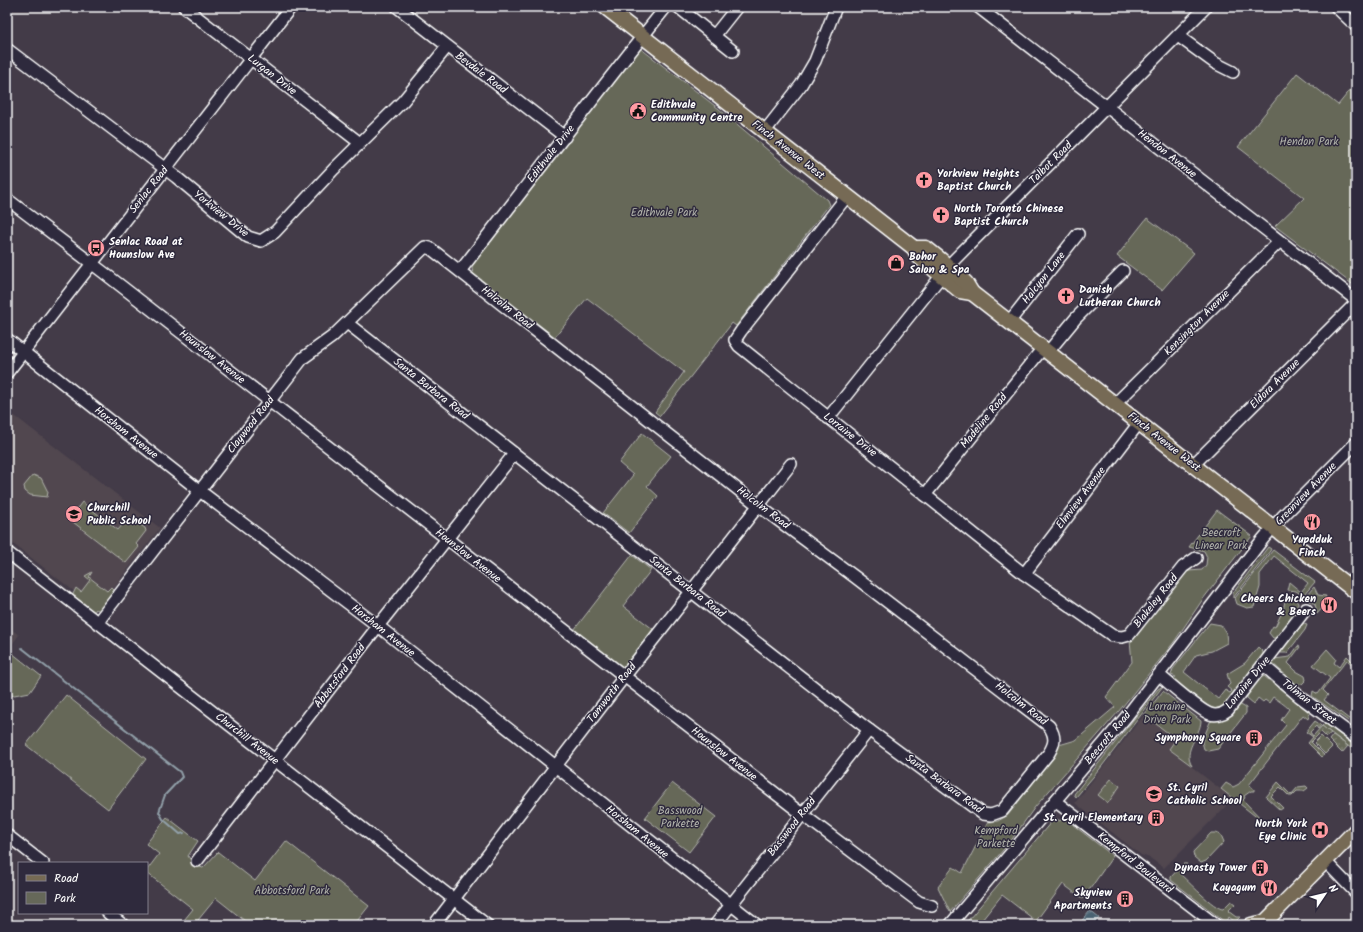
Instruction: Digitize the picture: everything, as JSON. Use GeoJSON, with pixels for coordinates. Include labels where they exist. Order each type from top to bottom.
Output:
{"type":"FeatureCollection","features":[{"type":"Feature","properties":{"kind":"main road","name":"Finch Avenue West"},"geometry":{"type":"LineString","coordinates":[[605,7],[914,248],[918,256],[944,271],[960,291],[972,293],[1273,528],[1354,586]]}},
{"type":"Feature","properties":{"kind":"main road"},"geometry":{"type":"LineString","coordinates":[[1251,925],[1265,924],[1356,830]]}},
{"type":"Feature","properties":{"kind":"street","name":"Lurgan Drive"},"geometry":{"type":"LineString","coordinates":[[184,7],[360,143]]}},
{"type":"Feature","properties":{"kind":"street","name":"Senlac Road"},"geometry":{"type":"LineString","coordinates":[[7,372],[291,7]]}},
{"type":"Feature","properties":{"kind":"street","name":"Bevdale Road"},"geometry":{"type":"LineString","coordinates":[[397,7],[565,137]]}},
{"type":"Feature","properties":{"kind":"street","name":"Edithvale Drive"},"geometry":{"type":"LineString","coordinates":[[460,271],[666,7]]}},
{"type":"Feature","properties":{"kind":"street"},"geometry":{"type":"LineString","coordinates":[[678,7],[733,52]]}},
{"type":"Feature","properties":{"kind":"street"},"geometry":{"type":"LineString","coordinates":[[714,36],[737,7]]}},
{"type":"Feature","properties":{"kind":"street"},"geometry":{"type":"LineString","coordinates":[[765,132],[801,85],[815,61],[836,7]]}},
{"type":"Feature","properties":{"kind":"street","name":"Hendon Avenue"},"geometry":{"type":"LineString","coordinates":[[978,7],[1279,242],[1356,300]]}},
{"type":"Feature","properties":{"kind":"street","name":"Talbot Road"},"geometry":{"type":"LineString","coordinates":[[828,418],[944,271],[1206,7]]}},
{"type":"Feature","properties":{"kind":"street"},"geometry":{"type":"LineString","coordinates":[[1336,7],[1356,26]]}},
{"type":"Feature","properties":{"kind":"street"},"geometry":{"type":"LineString","coordinates":[[1178,36],[1215,63],[1233,72]]}},
{"type":"Feature","properties":{"kind":"street","name":"Yorkview Drive"},"geometry":{"type":"LineString","coordinates":[[7,49],[166,169],[248,238],[261,241],[275,232],[360,143],[403,101],[447,47]]}},
{"type":"Feature","properties":{"kind":"street","name":"Lorraine Drive"},"geometry":{"type":"LineString","coordinates":[[847,196],[752,315],[735,340],[744,351],[1024,574],[1113,636]]}},
{"type":"Feature","properties":{"kind":"street","name":"Hounslow Avenue"},"geometry":{"type":"LineString","coordinates":[[7,199],[92,263],[446,540],[802,814],[919,902],[932,906]]}},
{"type":"Feature","properties":{"kind":"street","name":"Halcyon Lane"},"geometry":{"type":"LineString","coordinates":[[1009,322],[1078,234]]}},
{"type":"Feature","properties":{"kind":"street","name":"Kensington Avenue"},"geometry":{"type":"LineString","coordinates":[[1115,404],[1279,242]]}},
{"type":"Feature","properties":{"kind":"street","name":"Holcolm Road"},"geometry":{"type":"LineString","coordinates":[[425,247],[430,248],[460,271],[759,506],[855,577],[1049,726],[1054,734],[1054,744],[1025,782]]}},
{"type":"Feature","properties":{"kind":"street","name":"Claywood Road"},"geometry":{"type":"LineString","coordinates":[[98,623],[303,358],[332,337],[425,247]]}},
{"type":"Feature","properties":{"kind":"street","name":"Madeline Road"},"geometry":{"type":"LineString","coordinates":[[926,495],[1045,350],[1124,271]]}},
{"type":"Feature","properties":{"kind":"street","name":"Eldora Avenue"},"geometry":{"type":"LineString","coordinates":[[1194,465],[1356,303]]}},
{"type":"Feature","properties":{"kind":"street","name":"Santa Barbara Road"},"geometry":{"type":"LineString","coordinates":[[347,323],[869,730],[983,814],[991,816],[1002,811],[1025,782]]}},
{"type":"Feature","properties":{"kind":"street","name":"Horsham Avenue"},"geometry":{"type":"LineString","coordinates":[[7,339],[200,491],[378,626],[730,906],[757,925]]}},
{"type":"Feature","properties":{"kind":"street","name":"Elmview Avenue"},"geometry":{"type":"LineString","coordinates":[[1024,574],[1139,423]]}},
{"type":"Feature","properties":{"kind":"street","name":"Greenview Avenue"},"geometry":{"type":"LineString","coordinates":[[1273,528],[1356,443]]}},
{"type":"Feature","properties":{"kind":"street","name":"Abbotsford Road"},"geometry":{"type":"LineString","coordinates":[[197,862],[378,626],[514,454]]}},
{"type":"Feature","properties":{"kind":"street","name":"Tamworth Road"},"geometry":{"type":"LineString","coordinates":[[434,925],[555,766],[791,464]]}},
{"type":"Feature","properties":{"kind":"street","name":"Beecroft Road"},"geometry":{"type":"LineString","coordinates":[[950,925],[1159,675],[1273,528]]}},
{"type":"Feature","properties":{"kind":"street","name":"Churchill Avenue"},"geometry":{"type":"LineString","coordinates":[[7,552],[487,925]]}},
{"type":"Feature","properties":{"kind":"street","name":"Blakeley Road"},"geometry":{"type":"LineString","coordinates":[[1113,636],[1122,638],[1129,635],[1183,567],[1196,558]]}},
{"type":"Feature","properties":{"kind":"street","name":"Lorraine Drive"},"geometry":{"type":"LineString","coordinates":[[1159,675],[1207,713],[1218,715],[1228,710],[1306,609]]}},
{"type":"Feature","properties":{"kind":"street","name":"Tolman Street"},"geometry":{"type":"LineString","coordinates":[[1263,665],[1299,696],[1356,738]]}},
{"type":"Feature","properties":{"kind":"street","name":"Basswood Road"},"geometry":{"type":"LineString","coordinates":[[715,925],[869,730]]}},
{"type":"Feature","properties":{"kind":"street","name":"Kempford Boulevard"},"geometry":{"type":"LineString","coordinates":[[1055,801],[1216,925]]}},
{"type":"Feature","properties":{"kind":"street"},"geometry":{"type":"LineString","coordinates":[[7,835],[42,862]]}},
{"type":"Feature","properties":{"kind":"street"},"geometry":{"type":"LineString","coordinates":[[1325,861],[1356,893]]}},
{"type":"Feature","properties":{"kind":"street"},"geometry":{"type":"LineString","coordinates":[[109,914],[123,925]]}},
{"type":"Feature","properties":{"kind":"shaded area","name":"Churchill Public School"},"geometry":{"type":"Polygon","coordinates":[[[7,410],[160,528],[97,609],[7,539],[7,410]]]}},
{"type":"Feature","properties":{"kind":"shaded area"},"geometry":{"type":"Polygon","coordinates":[[[7,626],[19,635],[7,651],[7,626]]]}},
{"type":"Feature","properties":{"kind":"shaded area","name":"St. Cyril Catholic School"},"geometry":{"type":"Polygon","coordinates":[[[1144,715],[1176,739],[1169,749],[1233,799],[1164,868],[1150,858],[1141,855],[1075,803],[1144,715]]]}},
{"type":"Feature","properties":{"kind":"green space","name":"Edithvale Park"},"geometry":{"type":"Polygon","coordinates":[[[640,48],[719,109],[827,200],[829,205],[736,326],[732,323],[660,416],[655,412],[684,372],[587,298],[555,337],[473,274],[471,263],[640,48]]]}},
{"type":"Feature","properties":{"kind":"green space","name":"Hendon Park"},"geometry":{"type":"Polygon","coordinates":[[[1297,73],[1338,105],[1356,83],[1356,287],[1275,226],[1304,198],[1238,147],[1297,73]]]}},
{"type":"Feature","properties":{"kind":"green space"},"geometry":{"type":"Polygon","coordinates":[[[1147,218],[1194,253],[1162,290],[1117,256],[1147,218]]]}},
{"type":"Feature","properties":{"kind":"green space"},"geometry":{"type":"Polygon","coordinates":[[[642,433],[671,456],[647,486],[658,496],[629,533],[603,513],[633,475],[619,463],[642,433]]]}},
{"type":"Feature","properties":{"kind":"green space"},"geometry":{"type":"Polygon","coordinates":[[[33,475],[41,478],[48,492],[47,497],[30,495],[25,491],[24,486],[33,475]]]}},
{"type":"Feature","properties":{"kind":"green space"},"geometry":{"type":"Polygon","coordinates":[[[82,502],[118,530],[129,517],[145,528],[146,531],[136,544],[139,547],[126,563],[69,519],[82,502]]]}},
{"type":"Feature","properties":{"kind":"green space"},"geometry":{"type":"Polygon","coordinates":[[[1217,510],[1252,536],[1203,599],[1174,642],[1119,711],[1035,807],[1010,842],[950,912],[938,887],[953,867],[962,873],[988,822],[998,821],[1008,815],[1055,755],[1059,745],[1076,740],[1115,707],[1106,697],[1132,662],[1130,640],[1183,574],[1189,571],[1202,570],[1206,565],[1207,557],[1204,551],[1189,547],[1217,510]]]}},
{"type":"Feature","properties":{"kind":"green space"},"geometry":{"type":"Polygon","coordinates":[[[1268,547],[1271,549],[1270,551],[1233,598],[1233,593],[1268,547]]]}},
{"type":"Feature","properties":{"kind":"green space"},"geometry":{"type":"Polygon","coordinates":[[[1273,550],[1315,582],[1303,596],[1296,591],[1287,590],[1289,582],[1301,592],[1308,583],[1274,556],[1260,574],[1260,587],[1254,607],[1247,608],[1237,604],[1235,598],[1273,550]]]}},
{"type":"Feature","properties":{"kind":"green space"},"geometry":{"type":"Polygon","coordinates":[[[632,555],[651,570],[623,606],[653,629],[623,668],[574,630],[632,555]]]}},
{"type":"Feature","properties":{"kind":"green space"},"geometry":{"type":"Polygon","coordinates":[[[92,572],[89,577],[107,591],[111,587],[115,591],[100,611],[96,609],[93,613],[73,597],[76,588],[81,592],[90,580],[85,576],[92,572]]]}},
{"type":"Feature","properties":{"kind":"green space"},"geometry":{"type":"Polygon","coordinates":[[[1314,587],[1318,595],[1326,596],[1325,598],[1328,601],[1317,614],[1315,604],[1305,597],[1314,587]]]}},
{"type":"Feature","properties":{"kind":"green space"},"geometry":{"type":"Polygon","coordinates":[[[1286,597],[1294,598],[1298,603],[1297,612],[1277,638],[1273,638],[1269,633],[1273,626],[1275,627],[1283,610],[1286,597]]]}},
{"type":"Feature","properties":{"kind":"green space"},"geometry":{"type":"Polygon","coordinates":[[[1210,623],[1221,625],[1226,633],[1227,643],[1212,651],[1196,655],[1184,672],[1218,699],[1225,690],[1230,693],[1232,691],[1227,687],[1230,684],[1227,674],[1245,663],[1258,647],[1263,652],[1263,657],[1224,706],[1219,709],[1210,708],[1174,680],[1173,679],[1176,677],[1171,675],[1173,669],[1210,623]]]}},
{"type":"Feature","properties":{"kind":"green space"},"geometry":{"type":"Polygon","coordinates":[[[1302,623],[1307,625],[1305,630],[1287,653],[1281,653],[1280,651],[1302,623]]]}},
{"type":"Feature","properties":{"kind":"green space"},"geometry":{"type":"Polygon","coordinates":[[[1298,646],[1300,647],[1288,663],[1296,671],[1305,676],[1306,680],[1302,684],[1297,685],[1272,663],[1274,659],[1290,657],[1298,646]]]}},
{"type":"Feature","properties":{"kind":"green space"},"geometry":{"type":"Polygon","coordinates":[[[1327,649],[1336,659],[1334,663],[1339,667],[1347,656],[1356,665],[1356,668],[1347,660],[1323,690],[1328,695],[1324,700],[1349,719],[1348,721],[1312,696],[1313,691],[1318,694],[1330,678],[1313,665],[1327,649]]]}},
{"type":"Feature","properties":{"kind":"green space"},"geometry":{"type":"Polygon","coordinates":[[[12,653],[41,676],[30,692],[9,696],[7,695],[7,659],[12,653]]]}},
{"type":"Feature","properties":{"kind":"green space"},"geometry":{"type":"Polygon","coordinates":[[[1264,676],[1310,713],[1308,719],[1303,715],[1249,785],[1254,789],[1254,791],[1251,791],[1244,796],[1245,798],[1243,800],[1269,827],[1221,789],[1226,783],[1233,787],[1239,784],[1286,725],[1281,720],[1289,709],[1279,701],[1273,697],[1269,703],[1265,700],[1263,702],[1258,698],[1254,704],[1247,698],[1247,693],[1259,679],[1264,676]]]}},
{"type":"Feature","properties":{"kind":"green space"},"geometry":{"type":"Polygon","coordinates":[[[1163,686],[1099,770],[1076,797],[1074,794],[1158,689],[1163,686]]]}},
{"type":"Feature","properties":{"kind":"green space","name":"Lorraine Drive Park"},"geometry":{"type":"Polygon","coordinates":[[[1163,691],[1201,721],[1198,733],[1189,754],[1189,760],[1192,766],[1169,749],[1176,739],[1144,715],[1163,691]]]}},
{"type":"Feature","properties":{"kind":"green space"},"geometry":{"type":"Polygon","coordinates":[[[66,695],[146,759],[108,809],[26,745],[66,695]]]}},
{"type":"Feature","properties":{"kind":"green space"},"geometry":{"type":"Polygon","coordinates":[[[1239,704],[1246,708],[1246,713],[1218,749],[1208,751],[1204,749],[1202,742],[1210,722],[1239,704]]]}},
{"type":"Feature","properties":{"kind":"green space"},"geometry":{"type":"Polygon","coordinates":[[[1315,721],[1321,725],[1318,729],[1316,726],[1310,732],[1313,736],[1322,726],[1331,733],[1326,737],[1321,732],[1311,742],[1324,755],[1322,757],[1308,743],[1313,737],[1306,732],[1315,721]]]}},
{"type":"Feature","properties":{"kind":"green space"},"geometry":{"type":"Polygon","coordinates":[[[1325,723],[1356,747],[1356,752],[1322,726],[1325,723]]]}},
{"type":"Feature","properties":{"kind":"green space"},"geometry":{"type":"Polygon","coordinates":[[[1333,735],[1348,746],[1342,753],[1329,740],[1333,735]]]}},
{"type":"Feature","properties":{"kind":"green space"},"geometry":{"type":"Polygon","coordinates":[[[1321,736],[1332,747],[1325,754],[1314,743],[1321,736]]]}},
{"type":"Feature","properties":{"kind":"green space"},"geometry":{"type":"Polygon","coordinates":[[[1111,779],[1120,786],[1108,803],[1098,795],[1111,779]]]}},
{"type":"Feature","properties":{"kind":"green space"},"geometry":{"type":"Polygon","coordinates":[[[1278,782],[1291,795],[1298,787],[1306,786],[1308,788],[1304,791],[1297,791],[1292,796],[1289,796],[1280,787],[1271,796],[1283,808],[1280,810],[1266,797],[1278,782]]]}},
{"type":"Feature","properties":{"kind":"green space","name":"Basswood Parkette"},"geometry":{"type":"Polygon","coordinates":[[[672,783],[716,817],[689,852],[645,818],[672,783]]]}},
{"type":"Feature","properties":{"kind":"green space","name":"Abbotsford Park"},"geometry":{"type":"Polygon","coordinates":[[[167,817],[198,841],[188,856],[194,865],[203,868],[218,852],[255,881],[286,841],[369,906],[354,925],[250,925],[216,898],[194,925],[180,925],[193,909],[148,874],[148,869],[159,854],[146,844],[167,817]]]}},
{"type":"Feature","properties":{"kind":"green space"},"geometry":{"type":"Polygon","coordinates":[[[1063,817],[1113,856],[1083,899],[1063,884],[1036,921],[1002,895],[978,925],[964,925],[1052,821],[1055,818],[1060,821],[1063,817]]]}},
{"type":"Feature","properties":{"kind":"green space"},"geometry":{"type":"Polygon","coordinates":[[[1211,833],[1221,835],[1224,842],[1206,861],[1201,863],[1194,857],[1193,852],[1211,833]]]}},
{"type":"Feature","properties":{"kind":"green space"},"geometry":{"type":"Polygon","coordinates":[[[1183,864],[1187,864],[1179,873],[1201,894],[1219,908],[1223,909],[1231,901],[1235,904],[1228,911],[1236,917],[1240,917],[1235,922],[1229,917],[1225,922],[1171,880],[1171,877],[1183,864]]]}},
{"type":"Feature","properties":{"kind":"water"},"geometry":{"type":"Polygon","coordinates":[[[1090,911],[1099,918],[1093,925],[1079,924],[1090,911]]]}},
{"type":"Feature","properties":{"kind":"waterway"},"geometry":{"type":"LineString","coordinates":[[22,648],[180,772],[182,777],[165,795],[159,812],[163,819],[180,834],[184,833]]}},
{"type":"Feature","properties":{"kind":"place","name":"Edithvale Community Centre"},"geometry":{"type":"Point","coordinates":[638,111]}},
{"type":"Feature","properties":{"kind":"place","name":"Yorkview Heights Baptist Church"},"geometry":{"type":"Point","coordinates":[924,180]}},
{"type":"Feature","properties":{"kind":"place","name":"North Toronto Chinese Baptist Church"},"geometry":{"type":"Point","coordinates":[941,215]}},
{"type":"Feature","properties":{"kind":"place","name":"Senlac Road at Hounslow Ave"},"geometry":{"type":"Point","coordinates":[96,248]}},
{"type":"Feature","properties":{"kind":"place","name":"Bohor Salon & Spa"},"geometry":{"type":"Point","coordinates":[896,263]}},
{"type":"Feature","properties":{"kind":"place","name":"Danish Lutheran Church"},"geometry":{"type":"Point","coordinates":[1066,296]}},
{"type":"Feature","properties":{"kind":"place","name":"Churchill Public School"},"geometry":{"type":"Point","coordinates":[74,514]}},
{"type":"Feature","properties":{"kind":"place","name":"Yupdduk Finch"},"geometry":{"type":"Point","coordinates":[1312,522]}},
{"type":"Feature","properties":{"kind":"place","name":"Cheers Chicken & Beers"},"geometry":{"type":"Point","coordinates":[1329,605]}},
{"type":"Feature","properties":{"kind":"place","name":"Symphony Square"},"geometry":{"type":"Point","coordinates":[1254,738]}},
{"type":"Feature","properties":{"kind":"place","name":"St. Cyril Catholic School"},"geometry":{"type":"Point","coordinates":[1154,794]}},
{"type":"Feature","properties":{"kind":"place","name":"St. Cyril Elementary"},"geometry":{"type":"Point","coordinates":[1156,818]}},
{"type":"Feature","properties":{"kind":"place","name":"North York Eye Clinic"},"geometry":{"type":"Point","coordinates":[1320,830]}},
{"type":"Feature","properties":{"kind":"place","name":"Dynasty Tower"},"geometry":{"type":"Point","coordinates":[1260,868]}},
{"type":"Feature","properties":{"kind":"place","name":"Kayagum"},"geometry":{"type":"Point","coordinates":[1269,888]}},
{"type":"Feature","properties":{"kind":"place","name":"Skyview Apartments"},"geometry":{"type":"Point","coordinates":[1125,899]}},
{"type":"Feature","properties":{"kind":"park label","name":"Beecroft Linear Park"},"geometry":{"type":"Point","coordinates":[1221,539]}},
{"type":"Feature","properties":{"kind":"park label","name":"Kempford Parkette"},"geometry":{"type":"Point","coordinates":[996,837]}}]}
